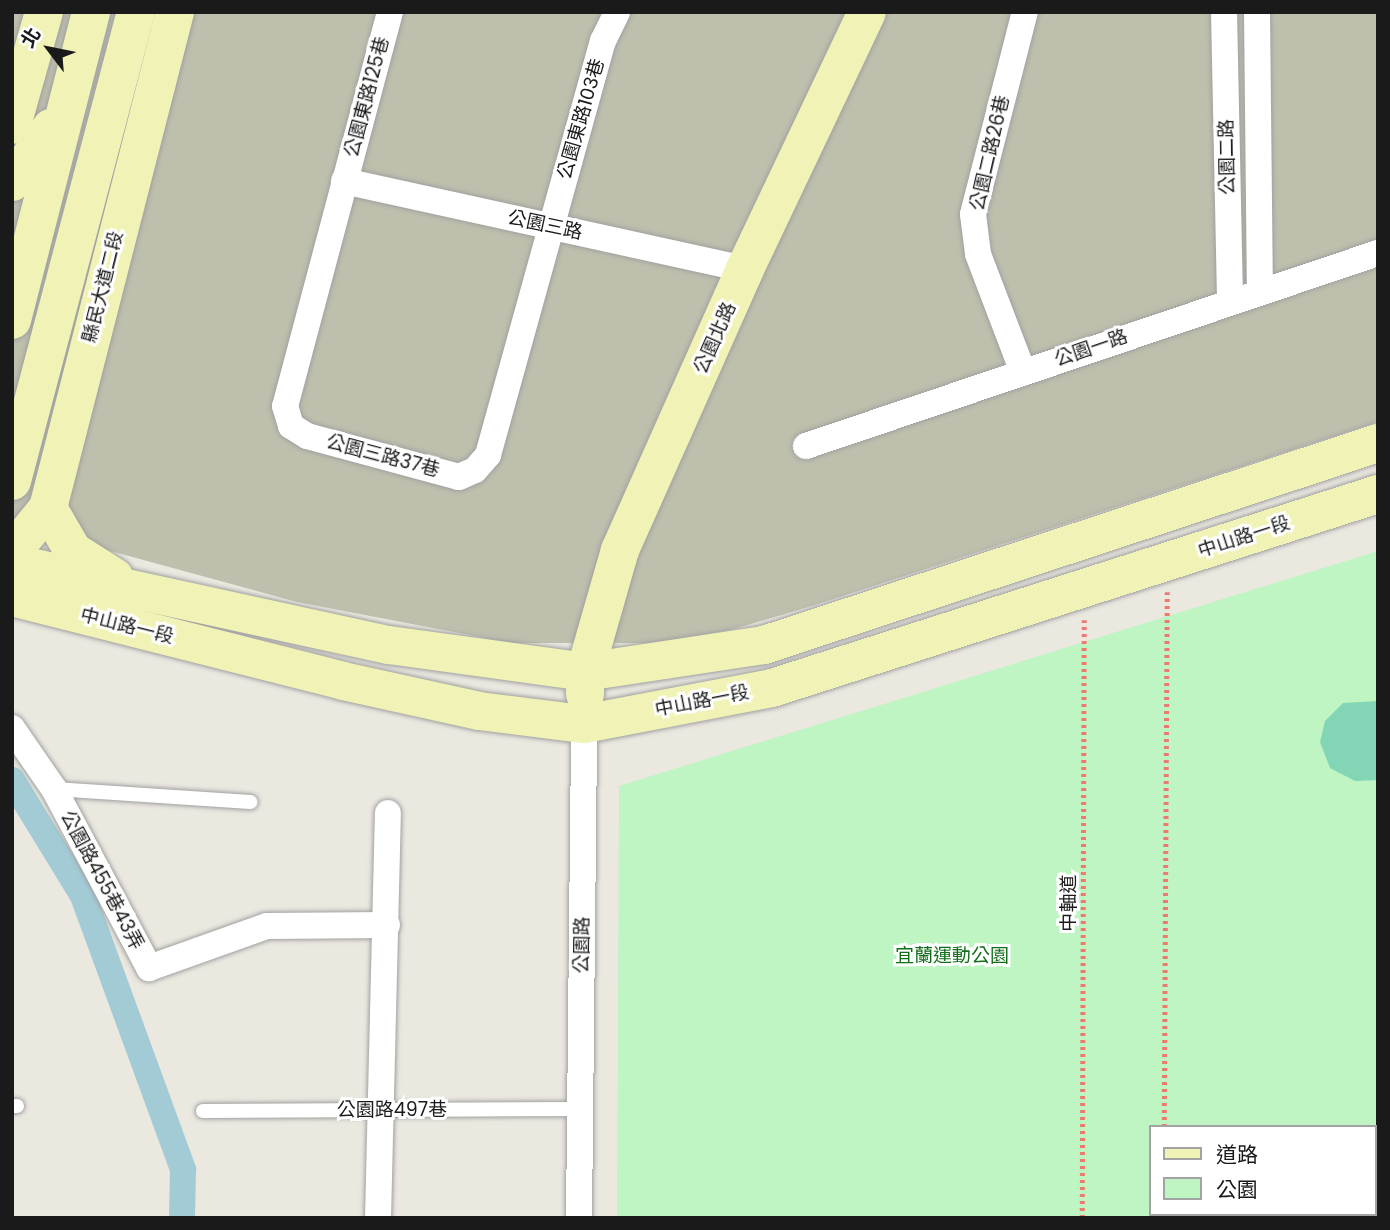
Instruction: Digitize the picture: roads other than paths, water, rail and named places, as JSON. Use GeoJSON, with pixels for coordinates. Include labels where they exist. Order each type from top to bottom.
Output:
{"type":"FeatureCollection","features":[{"type":"Feature","properties":{"kind":"street"},"geometry":{"type":"LineString","coordinates":[[12,125],[44,12]]}},
{"type":"Feature","properties":{"kind":"street"},"geometry":{"type":"LineString","coordinates":[[12,320],[91,12]]}},
{"type":"Feature","properties":{"kind":"street","name":"縣民大道二段"},"geometry":{"type":"LineString","coordinates":[[12,481],[135,12]]}},
{"type":"Feature","properties":{"kind":"street","name":"公園東路125巷"},"geometry":{"type":"LineString","coordinates":[[344,181],[390,12]]}},
{"type":"Feature","properties":{"kind":"street","name":"公園東路103巷"},"geometry":{"type":"LineString","coordinates":[[550,227],[603,41],[617,12]]}},
{"type":"Feature","properties":{"kind":"street","name":"公園北路"},"geometry":{"type":"LineString","coordinates":[[585,672],[620,551],[746,269],[867,12]]}},
{"type":"Feature","properties":{"kind":"street","name":"公園二路26巷"},"geometry":{"type":"LineString","coordinates":[[1023,372],[978,254],[973,214],[1025,12]]}},
{"type":"Feature","properties":{"kind":"street","name":"公園二路"},"geometry":{"type":"LineString","coordinates":[[1224,12],[1230,301]]}},
{"type":"Feature","properties":{"kind":"street","name":"公園二路"},"geometry":{"type":"LineString","coordinates":[[1257,12],[1260,291]]}},
{"type":"Feature","properties":{"kind":"street","name":"縣民大道二段"},"geometry":{"type":"LineString","coordinates":[[12,552],[48,508],[175,13]]}},
{"type":"Feature","properties":{"kind":"street"},"geometry":{"type":"LineString","coordinates":[[12,182],[65,110]]}},
{"type":"Feature","properties":{"kind":"street","name":"公園三路"},"geometry":{"type":"LineString","coordinates":[[344,181],[746,269]]}},
{"type":"Feature","properties":{"kind":"street","name":"公園三路37巷"},"geometry":{"type":"LineString","coordinates":[[344,181],[285,406],[290,426],[307,436],[459,477],[475,470],[488,455],[550,227]]}},
{"type":"Feature","properties":{"kind":"street","name":"公園一路"},"geometry":{"type":"LineString","coordinates":[[806,446],[1378,253]]}},
{"type":"Feature","properties":{"kind":"street","name":"中山路一段"},"geometry":{"type":"LineString","coordinates":[[12,563],[389,645],[585,672],[764,645],[1378,443]]}},
{"type":"Feature","properties":{"kind":"street","name":"中山路一段"},"geometry":{"type":"LineString","coordinates":[[12,597],[356,684],[478,711],[584,724],[772,688],[1378,495]]}},
{"type":"Feature","properties":{"kind":"street"},"geometry":{"type":"LineString","coordinates":[[48,508],[73,551],[137,589]]}},
{"type":"Feature","properties":{"kind":"street","name":"公園路"},"geometry":{"type":"LineString","coordinates":[[579,1218],[585,672]]}},
{"type":"Feature","properties":{"kind":"street","name":"公園路455巷43弄"},"geometry":{"type":"LineString","coordinates":[[12,728],[54,789],[149,968],[267,926],[387,925]]}},
{"type":"Feature","properties":{"kind":"street"},"geometry":{"type":"LineString","coordinates":[[378,1218],[388,813]]}},
{"type":"Feature","properties":{"kind":"lane"},"geometry":{"type":"LineString","coordinates":[[54,789],[251,802]]}},
{"type":"Feature","properties":{"kind":"lane","name":"公園路497巷"},"geometry":{"type":"LineString","coordinates":[[203,1111],[580,1109]]}},
{"type":"Feature","properties":{"kind":"waterway"},"geometry":{"type":"LineString","coordinates":[[12,780],[83,896],[183,1170],[182,1218]]}},
{"type":"Feature","properties":{"kind":"park label","name":"宜蘭運動公園"},"geometry":{"type":"Point","coordinates":[952,956]}}]}
